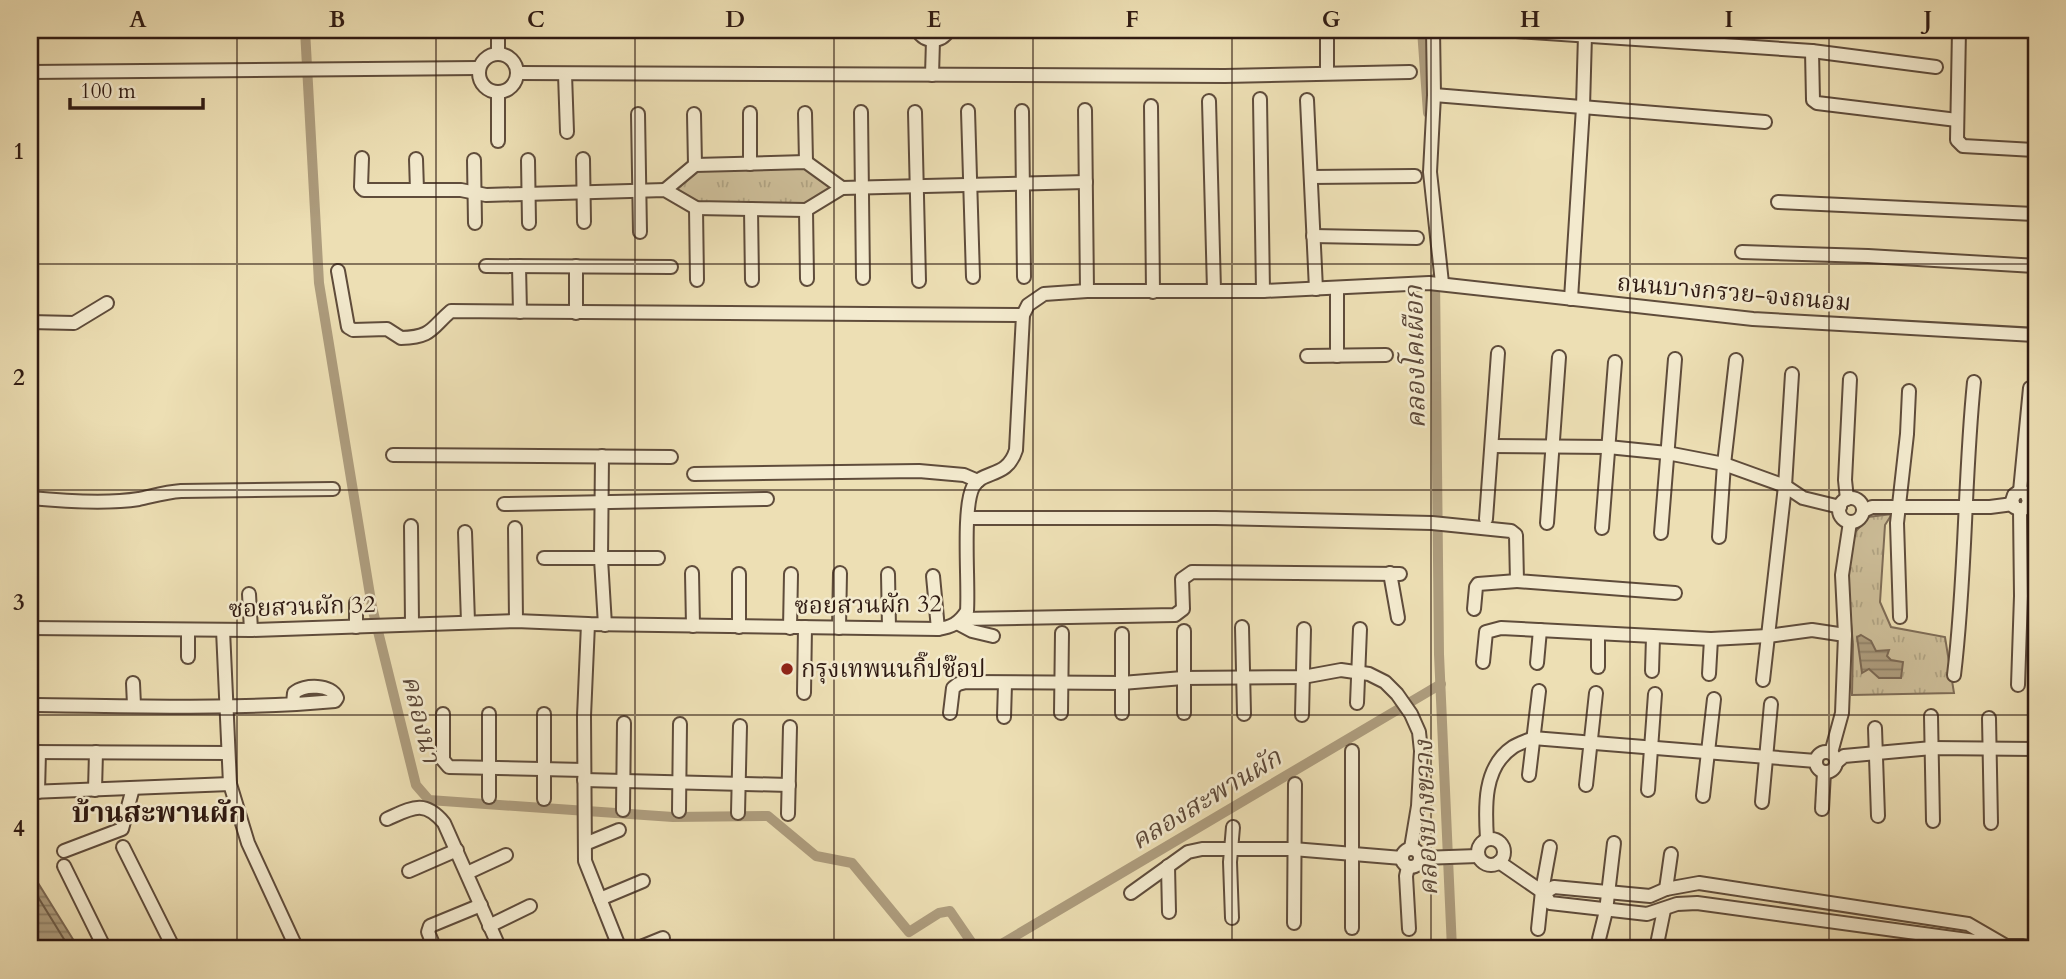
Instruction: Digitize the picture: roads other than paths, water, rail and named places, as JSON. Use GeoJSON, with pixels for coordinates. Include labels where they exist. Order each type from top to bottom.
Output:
{"type":"FeatureCollection","features":[{"type":"Feature","properties":{"kind":"street"},"geometry":{"type":"LineString","coordinates":[[498,30],[498,53]]}},
{"type":"Feature","properties":{"kind":"street"},"geometry":{"type":"LineString","coordinates":[[917,30],[926,39],[933,40],[940,39],[949,30]]}},
{"type":"Feature","properties":{"kind":"street"},"geometry":{"type":"LineString","coordinates":[[1327,30],[1327,73]]}},
{"type":"Feature","properties":{"kind":"street"},"geometry":{"type":"LineString","coordinates":[[694,474],[919,471],[964,475],[978,481],[1010,464],[1016,450],[1023,315],[1028,304],[1044,294],[1087,291],[1263,291],[1437,283],[1430,172],[1434,95],[1433,30]]}},
{"type":"Feature","properties":{"kind":"street"},"geometry":{"type":"LineString","coordinates":[[1502,30],[1812,51],[1936,67]]}},
{"type":"Feature","properties":{"kind":"street"},"geometry":{"type":"LineString","coordinates":[[1959,30],[1957,140],[1963,146],[2036,150]]}},
{"type":"Feature","properties":{"kind":"street"},"geometry":{"type":"LineString","coordinates":[[1571,299],[1585,35]]}},
{"type":"Feature","properties":{"kind":"street"},"geometry":{"type":"LineString","coordinates":[[932,75],[933,40]]}},
{"type":"Feature","properties":{"kind":"street"},"geometry":{"type":"LineString","coordinates":[[1812,51],[1813,100],[1817,103],[1957,120]]}},
{"type":"Feature","properties":{"kind":"street"},"geometry":{"type":"LineString","coordinates":[[498,53],[512,59],[517,73],[512,86],[498,92],[484,86],[478,68],[484,58],[498,53]]}},
{"type":"Feature","properties":{"kind":"street"},"geometry":{"type":"LineString","coordinates":[[30,72],[478,68]]}},
{"type":"Feature","properties":{"kind":"street"},"geometry":{"type":"LineString","coordinates":[[517,73],[1225,76],[1410,72]]}},
{"type":"Feature","properties":{"kind":"street"},"geometry":{"type":"LineString","coordinates":[[565,74],[567,132]]}},
{"type":"Feature","properties":{"kind":"street"},"geometry":{"type":"LineString","coordinates":[[498,92],[498,141]]}},
{"type":"Feature","properties":{"kind":"street"},"geometry":{"type":"LineString","coordinates":[[1434,95],[1765,122]]}},
{"type":"Feature","properties":{"kind":"street"},"geometry":{"type":"LineString","coordinates":[[1260,99],[1263,291]]}},
{"type":"Feature","properties":{"kind":"street"},"geometry":{"type":"LineString","coordinates":[[1307,100],[1316,289]]}},
{"type":"Feature","properties":{"kind":"street"},"geometry":{"type":"LineString","coordinates":[[1209,101],[1214,290]]}},
{"type":"Feature","properties":{"kind":"street"},"geometry":{"type":"LineString","coordinates":[[1151,106],[1153,292]]}},
{"type":"Feature","properties":{"kind":"street"},"geometry":{"type":"LineString","coordinates":[[1085,110],[1087,291]]}},
{"type":"Feature","properties":{"kind":"street"},"geometry":{"type":"LineString","coordinates":[[968,111],[973,277]]}},
{"type":"Feature","properties":{"kind":"street"},"geometry":{"type":"LineString","coordinates":[[1022,111],[1024,277]]}},
{"type":"Feature","properties":{"kind":"street"},"geometry":{"type":"LineString","coordinates":[[861,112],[863,278]]}},
{"type":"Feature","properties":{"kind":"street"},"geometry":{"type":"LineString","coordinates":[[915,112],[919,281]]}},
{"type":"Feature","properties":{"kind":"street"},"geometry":{"type":"LineString","coordinates":[[750,113],[750,164]]}},
{"type":"Feature","properties":{"kind":"street"},"geometry":{"type":"LineString","coordinates":[[805,113],[806,162]]}},
{"type":"Feature","properties":{"kind":"street"},"geometry":{"type":"LineString","coordinates":[[638,114],[640,232]]}},
{"type":"Feature","properties":{"kind":"street"},"geometry":{"type":"LineString","coordinates":[[694,114],[695,165]]}},
{"type":"Feature","properties":{"kind":"street"},"geometry":{"type":"LineString","coordinates":[[362,158],[362,189],[461,190],[486,195],[665,190],[696,208],[806,210],[842,188],[1086,182]]}},
{"type":"Feature","properties":{"kind":"street"},"geometry":{"type":"LineString","coordinates":[[416,159],[417,190]]}},
{"type":"Feature","properties":{"kind":"street"},"geometry":{"type":"LineString","coordinates":[[583,159],[584,222]]}},
{"type":"Feature","properties":{"kind":"street"},"geometry":{"type":"LineString","coordinates":[[474,160],[475,223]]}},
{"type":"Feature","properties":{"kind":"street"},"geometry":{"type":"LineString","coordinates":[[528,160],[529,223]]}},
{"type":"Feature","properties":{"kind":"street"},"geometry":{"type":"LineString","coordinates":[[665,190],[695,165],[806,162],[842,188]]}},
{"type":"Feature","properties":{"kind":"street"},"geometry":{"type":"LineString","coordinates":[[1311,177],[1415,176]]}},
{"type":"Feature","properties":{"kind":"street"},"geometry":{"type":"LineString","coordinates":[[1778,202],[2036,214]]}},
{"type":"Feature","properties":{"kind":"street"},"geometry":{"type":"LineString","coordinates":[[696,208],[697,280]]}},
{"type":"Feature","properties":{"kind":"street"},"geometry":{"type":"LineString","coordinates":[[751,209],[752,280]]}},
{"type":"Feature","properties":{"kind":"street"},"geometry":{"type":"LineString","coordinates":[[806,210],[807,279]]}},
{"type":"Feature","properties":{"kind":"street"},"geometry":{"type":"LineString","coordinates":[[1313,236],[1417,238]]}},
{"type":"Feature","properties":{"kind":"street"},"geometry":{"type":"LineString","coordinates":[[1742,252],[2036,266]]}},
{"type":"Feature","properties":{"kind":"street"},"geometry":{"type":"LineString","coordinates":[[486,265],[671,267]]}},
{"type":"Feature","properties":{"kind":"street"},"geometry":{"type":"LineString","coordinates":[[519,266],[520,312]]}},
{"type":"Feature","properties":{"kind":"street"},"geometry":{"type":"LineString","coordinates":[[576,266],[576,313]]}},
{"type":"Feature","properties":{"kind":"street"},"geometry":{"type":"LineString","coordinates":[[338,271],[345,323],[353,330],[387,329],[401,338],[428,333],[437,327],[451,310],[1023,315]]}},
{"type":"Feature","properties":{"kind":"street","name":"ถนนบางกรวย-จงถนอม"},"geometry":{"type":"LineString","coordinates":[[1437,283],[1753,319],[2036,335]]}},
{"type":"Feature","properties":{"kind":"street"},"geometry":{"type":"LineString","coordinates":[[1336,356],[1337,288]]}},
{"type":"Feature","properties":{"kind":"street"},"geometry":{"type":"LineString","coordinates":[[30,322],[74,323],[107,303]]}},
{"type":"Feature","properties":{"kind":"street"},"geometry":{"type":"LineString","coordinates":[[1486,519],[1498,353]]}},
{"type":"Feature","properties":{"kind":"street"},"geometry":{"type":"LineString","coordinates":[[1307,356],[1387,355]]}},
{"type":"Feature","properties":{"kind":"street"},"geometry":{"type":"LineString","coordinates":[[1547,523],[1559,357]]}},
{"type":"Feature","properties":{"kind":"street"},"geometry":{"type":"LineString","coordinates":[[1661,533],[1675,359]]}},
{"type":"Feature","properties":{"kind":"street"},"geometry":{"type":"LineString","coordinates":[[1719,537],[1736,360]]}},
{"type":"Feature","properties":{"kind":"street"},"geometry":{"type":"LineString","coordinates":[[1602,528],[1615,362]]}},
{"type":"Feature","properties":{"kind":"street"},"geometry":{"type":"LineString","coordinates":[[1763,680],[1785,486],[1791,374]]}},
{"type":"Feature","properties":{"kind":"street"},"geometry":{"type":"LineString","coordinates":[[1850,379],[1843,503],[1843,518],[1850,522]]}},
{"type":"Feature","properties":{"kind":"street"},"geometry":{"type":"LineString","coordinates":[[1954,675],[1960,625],[1973,382]]}},
{"type":"Feature","properties":{"kind":"street"},"geometry":{"type":"LineString","coordinates":[[1850,522],[1872,507],[2028,505],[2030,388]]}},
{"type":"Feature","properties":{"kind":"street"},"geometry":{"type":"LineString","coordinates":[[1900,617],[1898,506],[1907,434],[1909,391]]}},
{"type":"Feature","properties":{"kind":"street"},"geometry":{"type":"LineString","coordinates":[[1492,446],[1608,447],[1667,453],[1724,464],[1785,486],[1803,498],[1843,503],[1858,501],[1863,511]]}},
{"type":"Feature","properties":{"kind":"street"},"geometry":{"type":"LineString","coordinates":[[393,455],[671,457]]}},
{"type":"Feature","properties":{"kind":"street"},"geometry":{"type":"LineString","coordinates":[[603,456],[601,559],[605,625]]}},
{"type":"Feature","properties":{"kind":"street","name":"ซอยสวนผัก 32"},"geometry":{"type":"LineString","coordinates":[[30,628],[188,631],[516,621],[605,625],[938,629],[960,621],[967,611],[968,518],[970,499],[978,481]]}},
{"type":"Feature","properties":{"kind":"street"},"geometry":{"type":"LineString","coordinates":[[30,498],[55,501],[138,499],[181,491],[333,489]]}},
{"type":"Feature","properties":{"kind":"street"},"geometry":{"type":"LineString","coordinates":[[505,504],[767,499]]}},
{"type":"Feature","properties":{"kind":"street"},"geometry":{"type":"LineString","coordinates":[[2016,507],[2021,596],[2018,685]]}},
{"type":"Feature","properties":{"kind":"street"},"geometry":{"type":"LineString","coordinates":[[968,518],[1216,518],[1432,523],[1511,531],[1516,535],[1517,581]]}},
{"type":"Feature","properties":{"kind":"street"},"geometry":{"type":"LineString","coordinates":[[1816,761],[1819,769],[1824,772],[1833,770],[1842,713],[1845,635],[1842,575],[1850,522]]}},
{"type":"Feature","properties":{"kind":"street"},"geometry":{"type":"LineString","coordinates":[[411,526],[412,623]]}},
{"type":"Feature","properties":{"kind":"street"},"geometry":{"type":"LineString","coordinates":[[515,528],[516,621]]}},
{"type":"Feature","properties":{"kind":"street"},"geometry":{"type":"LineString","coordinates":[[465,532],[468,622]]}},
{"type":"Feature","properties":{"kind":"street"},"geometry":{"type":"LineString","coordinates":[[544,558],[658,558]]}},
{"type":"Feature","properties":{"kind":"street"},"geometry":{"type":"LineString","coordinates":[[960,621],[1175,615],[1183,609],[1182,579],[1192,572],[1395,573],[1398,618]]}},
{"type":"Feature","properties":{"kind":"street"},"geometry":{"type":"LineString","coordinates":[[692,573],[693,626]]}},
{"type":"Feature","properties":{"kind":"street"},"geometry":{"type":"LineString","coordinates":[[839,628],[840,573]]}},
{"type":"Feature","properties":{"kind":"street"},"geometry":{"type":"LineString","coordinates":[[739,574],[739,627]]}},
{"type":"Feature","properties":{"kind":"street"},"geometry":{"type":"LineString","coordinates":[[790,628],[791,574]]}},
{"type":"Feature","properties":{"kind":"street"},"geometry":{"type":"LineString","coordinates":[[888,574],[889,628]]}},
{"type":"Feature","properties":{"kind":"street"},"geometry":{"type":"LineString","coordinates":[[933,576],[938,629]]}},
{"type":"Feature","properties":{"kind":"street"},"geometry":{"type":"LineString","coordinates":[[1474,609],[1478,584],[1517,581],[1675,593]]}},
{"type":"Feature","properties":{"kind":"street"},"geometry":{"type":"LineString","coordinates":[[249,594],[251,630]]}},
{"type":"Feature","properties":{"kind":"street"},"geometry":{"type":"LineString","coordinates":[[356,603],[356,627]]}},
{"type":"Feature","properties":{"kind":"street"},"geometry":{"type":"LineString","coordinates":[[960,621],[972,631],[993,636]]}},
{"type":"Feature","properties":{"kind":"street"},"geometry":{"type":"LineString","coordinates":[[588,624],[585,861],[620,949]]}},
{"type":"Feature","properties":{"kind":"street"},"geometry":{"type":"LineString","coordinates":[[804,693],[805,627]]}},
{"type":"Feature","properties":{"kind":"street"},"geometry":{"type":"LineString","coordinates":[[1242,627],[1244,714]]}},
{"type":"Feature","properties":{"kind":"street"},"geometry":{"type":"LineString","coordinates":[[1302,715],[1304,629]]}},
{"type":"Feature","properties":{"kind":"street"},"geometry":{"type":"LineString","coordinates":[[1357,703],[1360,629]]}},
{"type":"Feature","properties":{"kind":"street"},"geometry":{"type":"LineString","coordinates":[[1483,662],[1484,638],[1486,632],[1491,629],[1711,639],[1812,630],[1845,635]]}},
{"type":"Feature","properties":{"kind":"street"},"geometry":{"type":"LineString","coordinates":[[223,630],[230,784],[248,844],[296,949]]}},
{"type":"Feature","properties":{"kind":"street"},"geometry":{"type":"LineString","coordinates":[[1537,663],[1540,630]]}},
{"type":"Feature","properties":{"kind":"street"},"geometry":{"type":"LineString","coordinates":[[188,631],[188,657]]}},
{"type":"Feature","properties":{"kind":"street"},"geometry":{"type":"LineString","coordinates":[[1184,631],[1184,713]]}},
{"type":"Feature","properties":{"kind":"street"},"geometry":{"type":"LineString","coordinates":[[1061,713],[1062,633]]}},
{"type":"Feature","properties":{"kind":"street"},"geometry":{"type":"LineString","coordinates":[[1122,634],[1122,713]]}},
{"type":"Feature","properties":{"kind":"street"},"geometry":{"type":"LineString","coordinates":[[1598,634],[1598,667]]}},
{"type":"Feature","properties":{"kind":"street"},"geometry":{"type":"LineString","coordinates":[[1652,671],[1653,637]]}},
{"type":"Feature","properties":{"kind":"street"},"geometry":{"type":"LineString","coordinates":[[1709,674],[1711,639]]}},
{"type":"Feature","properties":{"kind":"street"},"geometry":{"type":"LineString","coordinates":[[950,713],[951,694],[958,684],[1122,683],[1183,678],[1303,677],[1341,670],[1360,672],[1385,682],[1411,714],[1419,732],[1421,751],[1418,806],[1406,876],[1409,929]]}},
{"type":"Feature","properties":{"kind":"street"},"geometry":{"type":"LineString","coordinates":[[133,683],[134,705]]}},
{"type":"Feature","properties":{"kind":"street"},"geometry":{"type":"LineString","coordinates":[[1004,684],[1004,717]]}},
{"type":"Feature","properties":{"kind":"street"},"geometry":{"type":"LineString","coordinates":[[1529,775],[1539,691]]}},
{"type":"Feature","properties":{"kind":"street"},"geometry":{"type":"LineString","coordinates":[[1586,785],[1597,693]]}},
{"type":"Feature","properties":{"kind":"street"},"geometry":{"type":"LineString","coordinates":[[1648,790],[1655,694]]}},
{"type":"Feature","properties":{"kind":"street"},"geometry":{"type":"LineString","coordinates":[[1703,796],[1714,699]]}},
{"type":"Feature","properties":{"kind":"street"},"geometry":{"type":"LineString","coordinates":[[37,705],[293,703]]}},
{"type":"Feature","properties":{"kind":"street"},"geometry":{"type":"LineString","coordinates":[[1762,802],[1771,704]]}},
{"type":"Feature","properties":{"kind":"street"},"geometry":{"type":"LineString","coordinates":[[443,714],[445,765],[449,767],[544,770],[623,780],[789,785]]}},
{"type":"Feature","properties":{"kind":"street"},"geometry":{"type":"LineString","coordinates":[[489,714],[489,797]]}},
{"type":"Feature","properties":{"kind":"street"},"geometry":{"type":"LineString","coordinates":[[544,715],[544,799]]}},
{"type":"Feature","properties":{"kind":"street"},"geometry":{"type":"LineString","coordinates":[[1931,716],[1933,821]]}},
{"type":"Feature","properties":{"kind":"street"},"geometry":{"type":"LineString","coordinates":[[1989,718],[1991,823]]}},
{"type":"Feature","properties":{"kind":"street"},"geometry":{"type":"LineString","coordinates":[[623,810],[624,723]]}},
{"type":"Feature","properties":{"kind":"street"},"geometry":{"type":"LineString","coordinates":[[679,811],[680,724]]}},
{"type":"Feature","properties":{"kind":"street"},"geometry":{"type":"LineString","coordinates":[[738,813],[740,726]]}},
{"type":"Feature","properties":{"kind":"street"},"geometry":{"type":"LineString","coordinates":[[788,814],[790,727]]}},
{"type":"Feature","properties":{"kind":"street"},"geometry":{"type":"LineString","coordinates":[[1875,728],[1878,816]]}},
{"type":"Feature","properties":{"kind":"street"},"geometry":{"type":"LineString","coordinates":[[1487,839],[1487,788],[1496,764],[1513,747],[1533,738],[1816,761]]}},
{"type":"Feature","properties":{"kind":"street"},"geometry":{"type":"LineString","coordinates":[[1816,761],[1821,753],[1834,757],[1932,748],[2036,749]]}},
{"type":"Feature","properties":{"kind":"street"},"geometry":{"type":"LineString","coordinates":[[1352,751],[1352,929]]}},
{"type":"Feature","properties":{"kind":"street"},"geometry":{"type":"LineString","coordinates":[[228,753],[35,752],[34,792],[230,784]]}},
{"type":"Feature","properties":{"kind":"street"},"geometry":{"type":"LineString","coordinates":[[95,790],[96,752]]}},
{"type":"Feature","properties":{"kind":"street"},"geometry":{"type":"LineString","coordinates":[[1822,809],[1824,772]]}},
{"type":"Feature","properties":{"kind":"street"},"geometry":{"type":"LineString","coordinates":[[1294,923],[1295,784]]}},
{"type":"Feature","properties":{"kind":"street"},"geometry":{"type":"LineString","coordinates":[[64,851],[122,829],[133,788]]}},
{"type":"Feature","properties":{"kind":"street"},"geometry":{"type":"LineString","coordinates":[[387,819],[420,806],[444,823],[500,949]]}},
{"type":"Feature","properties":{"kind":"street"},"geometry":{"type":"LineString","coordinates":[[1232,918],[1233,827]]}},
{"type":"Feature","properties":{"kind":"street"},"geometry":{"type":"LineString","coordinates":[[585,844],[619,830]]}},
{"type":"Feature","properties":{"kind":"street"},"geometry":{"type":"LineString","coordinates":[[1478,856],[1478,847],[1487,839],[1496,839],[1502,845],[1504,854],[1499,862]]}},
{"type":"Feature","properties":{"kind":"street"},"geometry":{"type":"LineString","coordinates":[[1599,939],[1609,893],[1614,843]]}},
{"type":"Feature","properties":{"kind":"street"},"geometry":{"type":"LineString","coordinates":[[123,846],[174,949]]}},
{"type":"Feature","properties":{"kind":"street"},"geometry":{"type":"LineString","coordinates":[[1538,929],[1550,847]]}},
{"type":"Feature","properties":{"kind":"street"},"geometry":{"type":"LineString","coordinates":[[1131,892],[1188,852],[1202,849],[1293,849],[1410,858],[1478,856],[1487,864],[1499,862],[1543,892],[1550,903],[1647,914],[1677,904],[1697,903],[1975,941],[1989,949]]}},
{"type":"Feature","properties":{"kind":"street"},"geometry":{"type":"LineString","coordinates":[[409,871],[457,850]]}},
{"type":"Feature","properties":{"kind":"street"},"geometry":{"type":"LineString","coordinates":[[1666,889],[1671,854]]}},
{"type":"Feature","properties":{"kind":"street"},"geometry":{"type":"LineString","coordinates":[[467,873],[506,855]]}},
{"type":"Feature","properties":{"kind":"street"},"geometry":{"type":"LineString","coordinates":[[64,866],[105,949]]}},
{"type":"Feature","properties":{"kind":"street"},"geometry":{"type":"LineString","coordinates":[[1168,866],[1169,912]]}},
{"type":"Feature","properties":{"kind":"street"},"geometry":{"type":"LineString","coordinates":[[600,899],[643,881]]}},
{"type":"Feature","properties":{"kind":"street"},"geometry":{"type":"LineString","coordinates":[[1543,892],[1553,887],[1650,896],[1666,889],[1699,883],[1968,924],[2006,946],[2036,948]]}},
{"type":"Feature","properties":{"kind":"street"},"geometry":{"type":"LineString","coordinates":[[1817,919],[1818,900]]}},
{"type":"Feature","properties":{"kind":"street"},"geometry":{"type":"LineString","coordinates":[[435,949],[428,933],[430,926],[481,905]]}},
{"type":"Feature","properties":{"kind":"street"},"geometry":{"type":"LineString","coordinates":[[489,926],[530,906]]}},
{"type":"Feature","properties":{"kind":"street"},"geometry":{"type":"LineString","coordinates":[[1656,949],[1664,910]]}},
{"type":"Feature","properties":{"kind":"street"},"geometry":{"type":"LineString","coordinates":[[636,949],[663,938]]}},
{"type":"Feature","properties":{"kind":"water"},"geometry":{"type":"Polygon","coordinates":[[[1861,635],[1871,641],[1876,651],[1889,650],[1887,656],[1891,660],[1903,662],[1901,678],[1879,678],[1869,669],[1862,673],[1857,637],[1861,635]]]}},
{"type":"Feature","properties":{"kind":"water"},"geometry":{"type":"Polygon","coordinates":[[[30,870],[79,949],[30,949],[30,870]]]}},
{"type":"Feature","properties":{"kind":"waterway","name":"คลองนา"},"geometry":{"type":"LineString","coordinates":[[305,30],[319,283],[372,607],[416,785],[429,800],[673,817],[768,816],[816,856],[852,863],[909,932],[939,913],[950,911],[976,949]]}},
{"type":"Feature","properties":{"kind":"waterway","name":"คลองโคเผือก"},"geometry":{"type":"LineString","coordinates":[[1422,30],[1428,113]]}},
{"type":"Feature","properties":{"kind":"waterway","name":"คลองโคเผือก"},"geometry":{"type":"LineString","coordinates":[[1435,278],[1439,654],[1452,949]]}},
{"type":"Feature","properties":{"kind":"waterway","name":"คลองสะพานผัก"},"geometry":{"type":"LineString","coordinates":[[993,949],[1441,684]]}},
{"type":"Feature","properties":{"kind":"place","name":"กรุงเทพนนกิ๊ปช๊อป"},"geometry":{"type":"Point","coordinates":[787,669]}},
{"type":"Feature","properties":{"kind":"district","name":"บ้านสะพานผัก"},"geometry":{"type":"Point","coordinates":[159,813]}},
{"type":"Feature","properties":{"kind":"water label","name":"คลองบางขวาง"},"geometry":{"type":"Point","coordinates":[1426,818]}}]}
